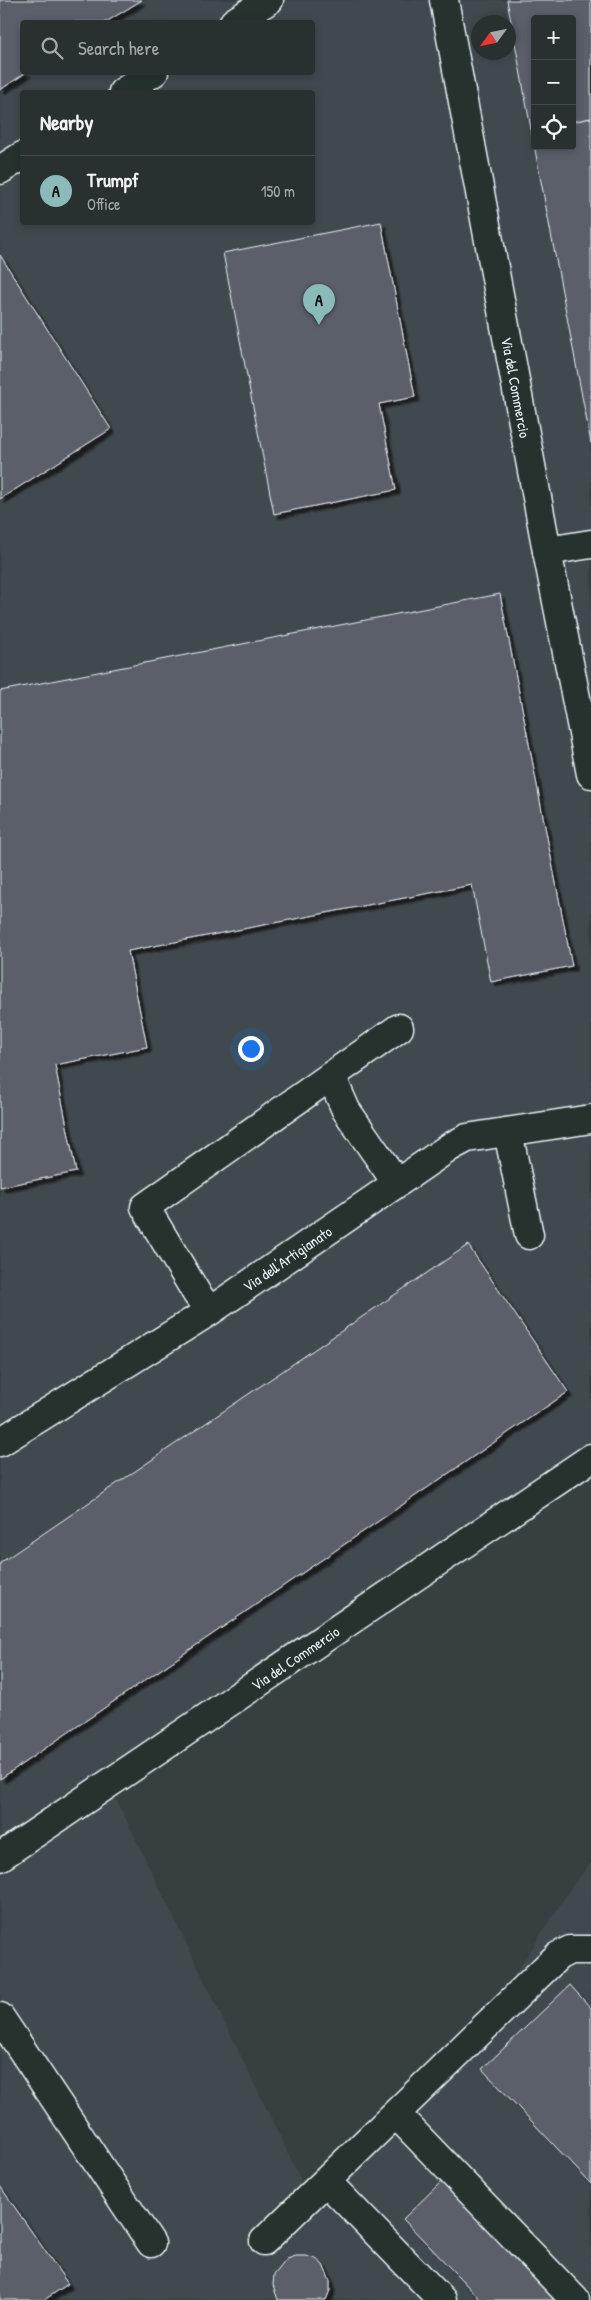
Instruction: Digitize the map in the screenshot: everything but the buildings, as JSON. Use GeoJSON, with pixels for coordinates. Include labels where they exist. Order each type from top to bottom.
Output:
{"type":"FeatureCollection","features":[{"type":"Feature","properties":{"kind":"street"},"geometry":{"type":"LineString","coordinates":[[237,20],[269,0]]}},
{"type":"Feature","properties":{"kind":"street","name":"Via del Commercio"},"geometry":{"type":"LineString","coordinates":[[444,0],[547,551],[591,774]]}},
{"type":"Feature","properties":{"kind":"street"},"geometry":{"type":"LineString","coordinates":[[126,90],[149,75]]}},
{"type":"Feature","properties":{"kind":"street"},"geometry":{"type":"LineString","coordinates":[[0,170],[20,157]]}},
{"type":"Feature","properties":{"kind":"street"},"geometry":{"type":"LineString","coordinates":[[547,551],[591,544]]}},
{"type":"Feature","properties":{"kind":"street"},"geometry":{"type":"LineString","coordinates":[[210,1311],[198,1297],[145,1207],[399,1028]]}},
{"type":"Feature","properties":{"kind":"street"},"geometry":{"type":"LineString","coordinates":[[330,1076],[346,1110],[396,1182]]}},
{"type":"Feature","properties":{"kind":"street","name":"Via dell'Artigianato"},"geometry":{"type":"LineString","coordinates":[[0,1442],[210,1311],[396,1182],[450,1147],[467,1138],[591,1119]]}},
{"type":"Feature","properties":{"kind":"street"},"geometry":{"type":"LineString","coordinates":[[508,1132],[529,1235]]}},
{"type":"Feature","properties":{"kind":"street","name":"Via del Commercio"},"geometry":{"type":"LineString","coordinates":[[0,1857],[591,1458]]}},
{"type":"Feature","properties":{"kind":"street"},"geometry":{"type":"LineString","coordinates":[[264,2241],[558,1956],[570,1950],[591,1950]]}},
{"type":"Feature","properties":{"kind":"street"},"geometry":{"type":"LineString","coordinates":[[0,2017],[151,2243]]}},
{"type":"Feature","properties":{"kind":"street"},"geometry":{"type":"LineString","coordinates":[[396,2114],[576,2300]]}},
{"type":"Feature","properties":{"kind":"street"},"geometry":{"type":"LineString","coordinates":[[326,2182],[442,2300]]}},
{"type":"Feature","properties":{"kind":"shaded area"},"geometry":{"type":"Polygon","coordinates":[[[0,0],[591,0],[591,1458],[109,1784],[304,2186],[506,1988],[572,1886],[591,1863],[591,2300],[0,2300],[0,0]]]}},
{"type":"Feature","properties":{"kind":"place","name":"Trumpf"},"geometry":{"type":"Point","coordinates":[319,325]}}]}
